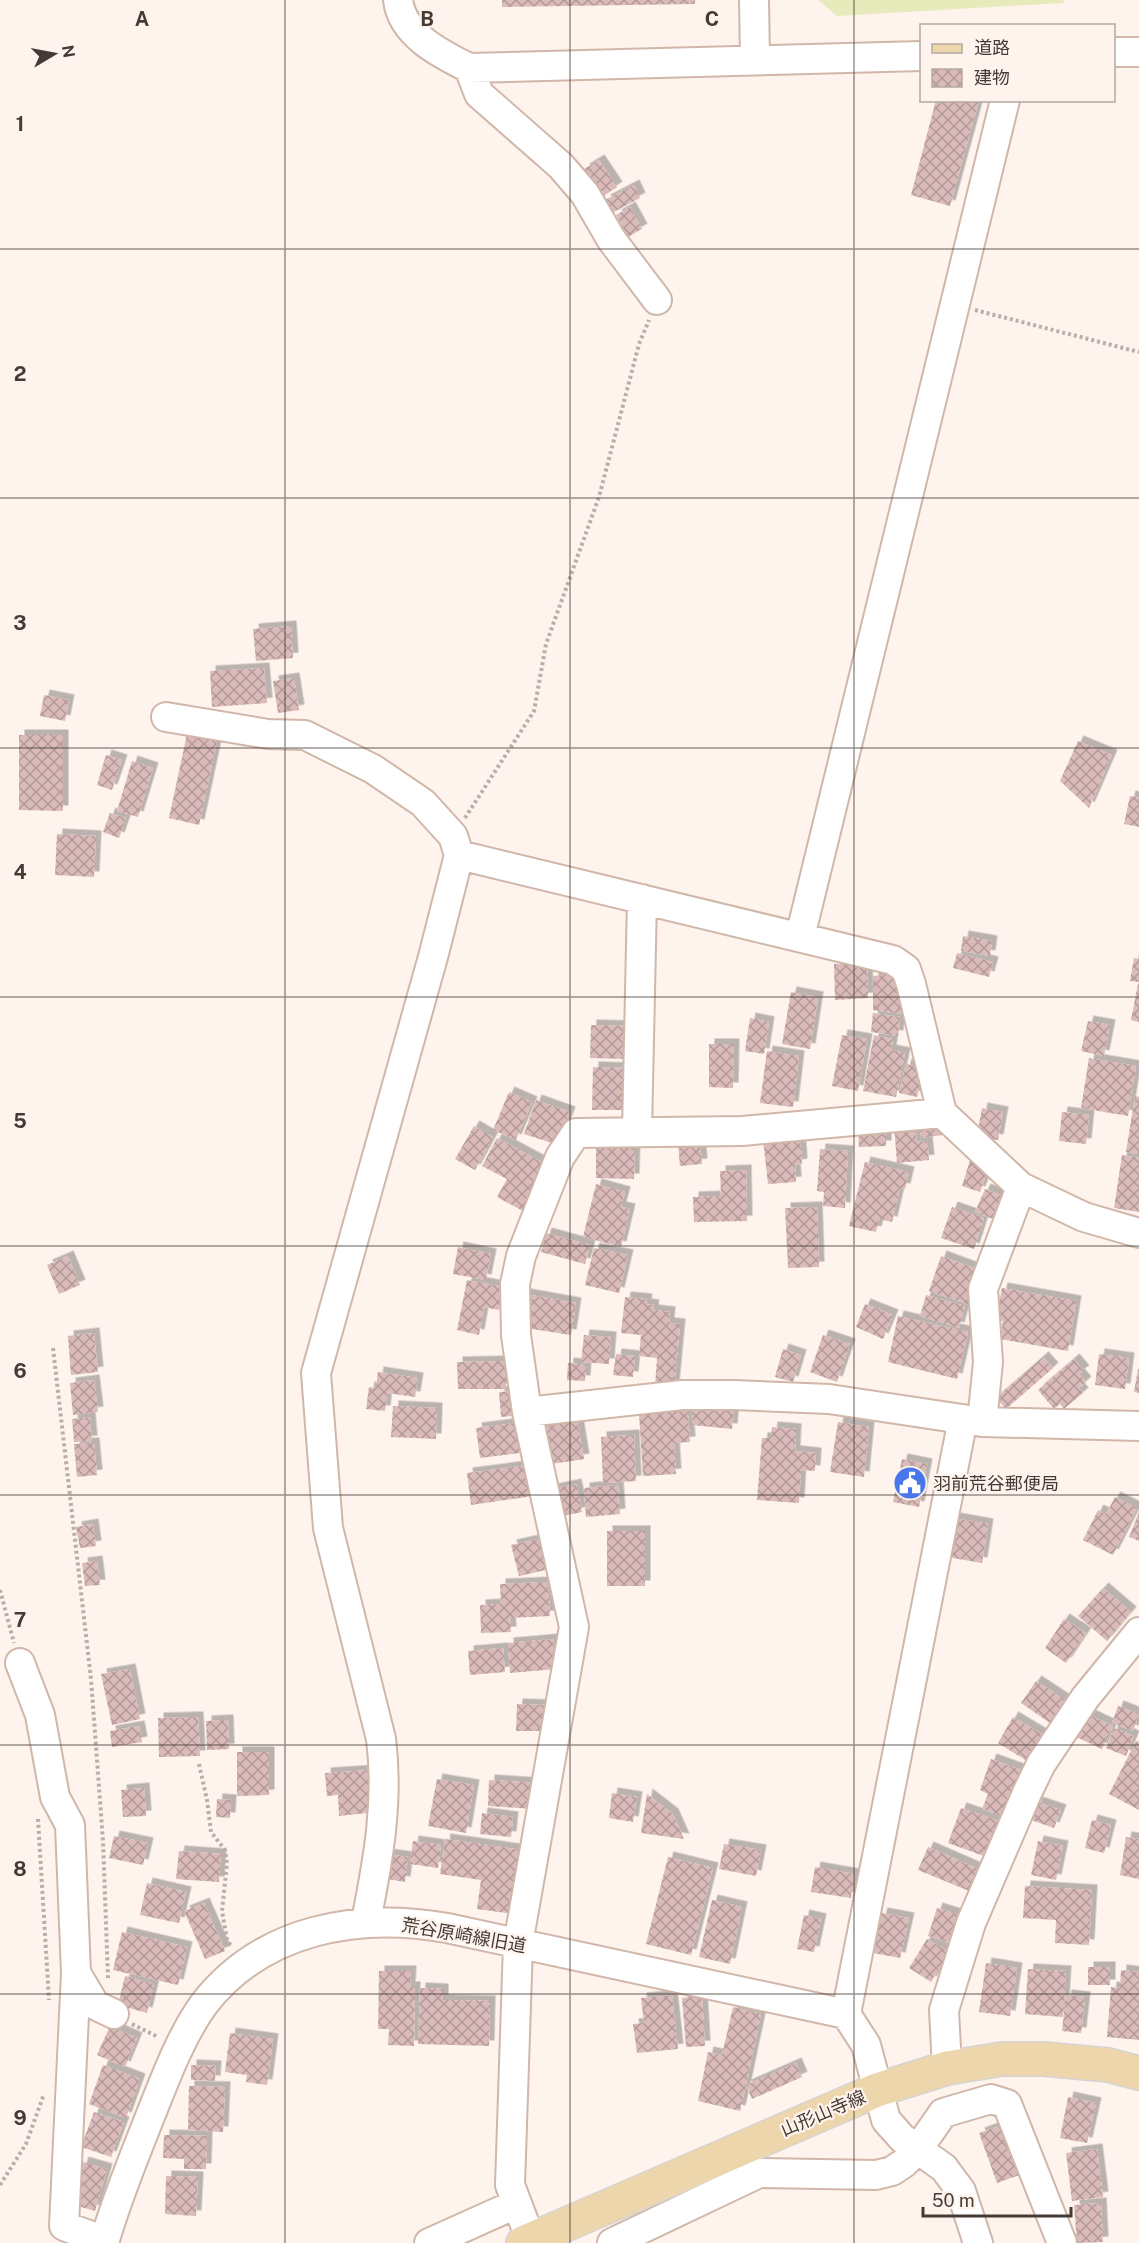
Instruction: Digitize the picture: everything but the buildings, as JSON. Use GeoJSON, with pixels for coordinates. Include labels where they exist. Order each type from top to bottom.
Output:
{"type":"FeatureCollection","features":[{"type":"Feature","properties":{"kind":"main road","name":"山形山寺線"},"geometry":{"type":"LineString","coordinates":[[528,2242],[877,2090],[947,2068],[1002,2059],[1044,2059],[1108,2065],[1139,2073]]}},
{"type":"Feature","properties":{"kind":"street"},"geometry":{"type":"LineString","coordinates":[[398,0],[399,8],[410,29],[441,54],[470,68],[920,56]]}},
{"type":"Feature","properties":{"kind":"street"},"geometry":{"type":"LineString","coordinates":[[754,0],[755,59]]}},
{"type":"Feature","properties":{"kind":"street"},"geometry":{"type":"LineString","coordinates":[[1115,52],[1139,52]]}},
{"type":"Feature","properties":{"kind":"street"},"geometry":{"type":"LineString","coordinates":[[470,68],[479,94],[561,166],[585,194],[611,239],[657,300]]}},
{"type":"Feature","properties":{"kind":"street"},"geometry":{"type":"LineString","coordinates":[[800,937],[1005,102]]}},
{"type":"Feature","properties":{"kind":"street"},"geometry":{"type":"LineString","coordinates":[[166,717],[268,734],[305,735],[372,769],[423,803],[456,846],[642,899],[893,960],[906,969],[942,1113],[1021,1187],[1084,1217],[1139,1233]]}},
{"type":"Feature","properties":{"kind":"street"},"geometry":{"type":"LineString","coordinates":[[366,1921],[381,1848],[385,1770],[381,1739],[328,1528],[316,1373],[427,980],[456,846]]}},
{"type":"Feature","properties":{"kind":"street"},"geometry":{"type":"LineString","coordinates":[[637,1132],[642,899]]}},
{"type":"Feature","properties":{"kind":"street"},"geometry":{"type":"LineString","coordinates":[[528,2242],[510,2185],[518,1944],[574,1627],[527,1412],[516,1335],[515,1284],[521,1256],[560,1156],[576,1133],[742,1131],[942,1113]]}},
{"type":"Feature","properties":{"kind":"street"},"geometry":{"type":"LineString","coordinates":[[978,2243],[961,2191],[944,2168],[902,2138],[886,2120],[866,2044],[846,2014],[972,1421],[988,1362],[982,1289],[1021,1187]]}},
{"type":"Feature","properties":{"kind":"street"},"geometry":{"type":"LineString","coordinates":[[527,1412],[682,1395],[734,1395],[829,1400],[972,1421],[1139,1426]]}},
{"type":"Feature","properties":{"kind":"street"},"geometry":{"type":"LineString","coordinates":[[947,2068],[944,2010],[971,1923],[1023,1804],[1041,1764],[1079,1707],[1139,1632]]}},
{"type":"Feature","properties":{"kind":"street"},"geometry":{"type":"LineString","coordinates":[[20,1663],[40,1715],[55,1797],[70,1825],[76,1973],[64,2226],[104,2242]]}},
{"type":"Feature","properties":{"kind":"street","name":"荒谷原崎線旧道"},"geometry":{"type":"LineString","coordinates":[[104,2242],[133,2160],[180,2049],[204,2005],[243,1966],[282,1942],[336,1926],[366,1921],[415,1922],[846,2014]]}},
{"type":"Feature","properties":{"kind":"street"},"geometry":{"type":"LineString","coordinates":[[76,1973],[95,2005],[114,2014]]}},
{"type":"Feature","properties":{"kind":"street"},"geometry":{"type":"LineString","coordinates":[[612,2243],[759,2174],[876,2175],[892,2171],[918,2149],[943,2113],[991,2099],[1007,2104],[1062,2243]]}},
{"type":"Feature","properties":{"kind":"street"},"geometry":{"type":"LineString","coordinates":[[429,2243],[516,2204]]}},
{"type":"Feature","properties":{"kind":"path"},"geometry":{"type":"LineString","coordinates":[[456,846],[534,711],[546,644],[600,497],[639,344],[657,300]]}},
{"type":"Feature","properties":{"kind":"path"},"geometry":{"type":"LineString","coordinates":[[954,305],[1139,352]]}},
{"type":"Feature","properties":{"kind":"path"},"geometry":{"type":"LineString","coordinates":[[53,1348],[91,1679],[103,1841],[108,1999],[114,2014],[180,2049]]}},
{"type":"Feature","properties":{"kind":"path"},"geometry":{"type":"LineString","coordinates":[[0,1590],[20,1663]]}},
{"type":"Feature","properties":{"kind":"path"},"geometry":{"type":"LineString","coordinates":[[199,1764],[211,1832],[222,1844],[226,1857],[222,1911],[227,1940],[243,1966]]}},
{"type":"Feature","properties":{"kind":"path"},"geometry":{"type":"LineString","coordinates":[[38,1814],[49,2005]]}},
{"type":"Feature","properties":{"kind":"path"},"geometry":{"type":"LineString","coordinates":[[0,2185],[26,2144],[44,2102],[45,2091]]}},
{"type":"Feature","properties":{"kind":"green space"},"geometry":{"type":"Polygon","coordinates":[[[818,0],[1064,0],[1063,3],[837,16],[818,0]]]}},
{"type":"Feature","properties":{"kind":"place","name":"羽前荒谷郵便局"},"geometry":{"type":"Point","coordinates":[910,1483]}}]}
